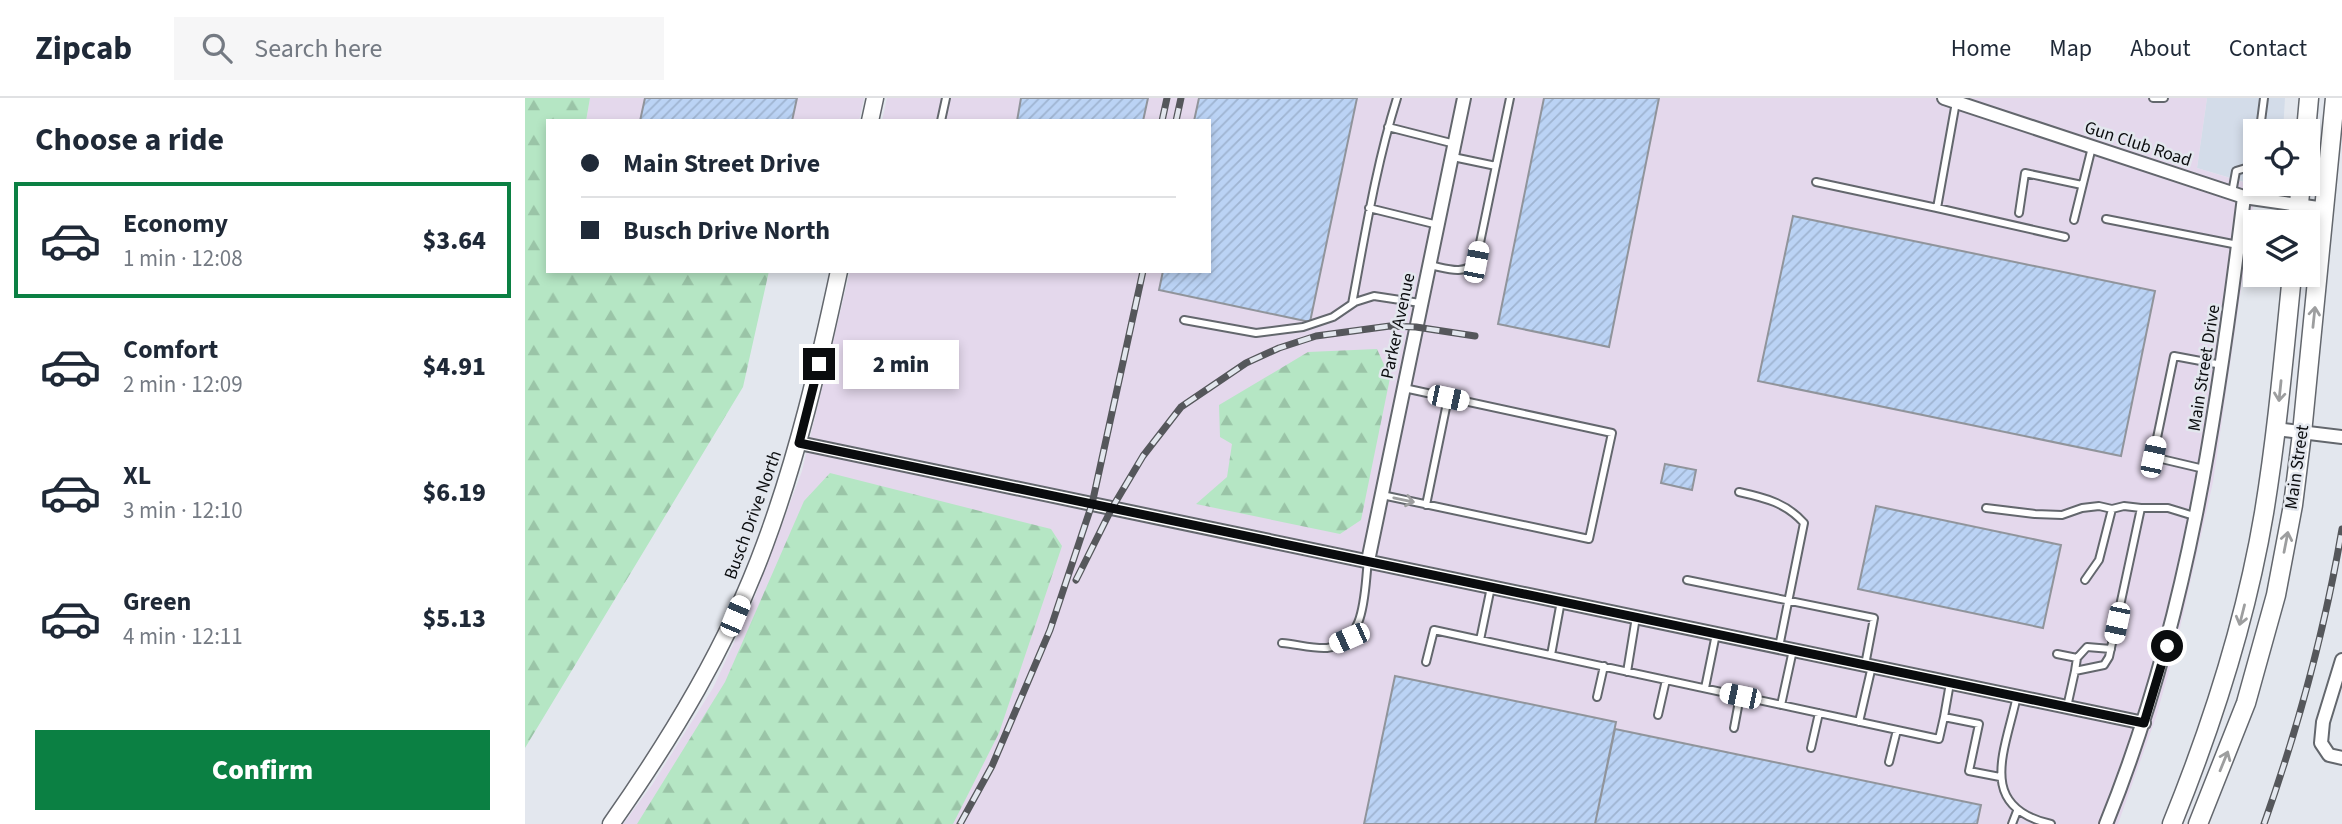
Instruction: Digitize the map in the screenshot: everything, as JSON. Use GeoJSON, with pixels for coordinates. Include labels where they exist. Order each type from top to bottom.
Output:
{"type":"FeatureCollection","features":[{"type":"Feature","properties":{"kind":"main road"},"geometry":{"type":"LineString","coordinates":[[2307,119],[2309,98]]}},
{"type":"Feature","properties":{"kind":"main road","name":"Main Street"},"geometry":{"type":"LineString","coordinates":[[2198,824],[2246,703],[2276,595],[2293,505],[2335,98]]}},
{"type":"Feature","properties":{"kind":"main road","name":"Main Street"},"geometry":{"type":"LineString","coordinates":[[2172,824],[2218,703],[2255,562],[2276,429],[2291,287]]}},
{"type":"Feature","properties":{"kind":"street"},"geometry":{"type":"LineString","coordinates":[[870,119],[875,98]]}},
{"type":"Feature","properties":{"kind":"street","name":"Parker Avenue"},"geometry":{"type":"LineString","coordinates":[[1368,561],[1464,98]]}},
{"type":"Feature","properties":{"kind":"street","name":"Gun Club Road"},"geometry":{"type":"LineString","coordinates":[[1950,100],[2285,210]]}},
{"type":"Feature","properties":{"kind":"street","name":"Main Street Drive"},"geometry":{"type":"LineString","coordinates":[[2106,824],[2132,760],[2167,646],[2195,516],[2223,365],[2238,245],[2238,195]]}},
{"type":"Feature","properties":{"kind":"street","name":"Gun Club Road"},"geometry":{"type":"LineString","coordinates":[[2320,210],[2325,209]]}},
{"type":"Feature","properties":{"kind":"street","name":"Busch Drive North"},"geometry":{"type":"LineString","coordinates":[[611,824],[651,766],[712,663],[765,545],[799,443],[814,387],[838,273]]}},
{"type":"Feature","properties":{"kind":"street"},"geometry":{"type":"LineString","coordinates":[[2276,429],[2342,437]]}},
{"type":"Feature","properties":{"kind":"street"},"geometry":{"type":"LineString","coordinates":[[799,443],[2144,723]]}},
{"type":"Feature","properties":{"kind":"street"},"geometry":{"type":"LineString","coordinates":[[2342,660],[2323,722],[2321,743],[2329,755],[2342,758]]}},
{"type":"Feature","properties":{"kind":"lane"},"geometry":{"type":"LineString","coordinates":[[941,119],[946,98]]}},
{"type":"Feature","properties":{"kind":"lane"},"geometry":{"type":"LineString","coordinates":[[1352,304],[1370,208],[1397,98]]}},
{"type":"Feature","properties":{"kind":"lane"},"geometry":{"type":"LineString","coordinates":[[1429,265],[1460,271],[1469,269],[1476,262],[1510,98]]}},
{"type":"Feature","properties":{"kind":"lane"},"geometry":{"type":"LineString","coordinates":[[2153,98],[2164,98]]}},
{"type":"Feature","properties":{"kind":"lane"},"geometry":{"type":"LineString","coordinates":[[2261,119],[2264,98]]}},
{"type":"Feature","properties":{"kind":"lane"},"geometry":{"type":"LineString","coordinates":[[1937,208],[1950,100]]}},
{"type":"Feature","properties":{"kind":"lane"},"geometry":{"type":"LineString","coordinates":[[1388,127],[1496,166]]}},
{"type":"Feature","properties":{"kind":"lane"},"geometry":{"type":"LineString","coordinates":[[2074,220],[2092,147]]}},
{"type":"Feature","properties":{"kind":"lane"},"geometry":{"type":"LineString","coordinates":[[2238,195],[2236,171],[2243,169]]}},
{"type":"Feature","properties":{"kind":"lane"},"geometry":{"type":"LineString","coordinates":[[2018,213],[2025,173],[2082,185]]}},
{"type":"Feature","properties":{"kind":"lane"},"geometry":{"type":"LineString","coordinates":[[1816,182],[2065,237]]}},
{"type":"Feature","properties":{"kind":"lane"},"geometry":{"type":"LineString","coordinates":[[1370,208],[1438,225]]}},
{"type":"Feature","properties":{"kind":"lane"},"geometry":{"type":"LineString","coordinates":[[2106,219],[2238,245]]}},
{"type":"Feature","properties":{"kind":"lane"},"geometry":{"type":"LineString","coordinates":[[1184,320],[1257,333],[1303,327],[1333,317],[1352,304],[1374,296],[1420,303]]}},
{"type":"Feature","properties":{"kind":"lane"},"geometry":{"type":"LineString","coordinates":[[2204,468],[2153,457],[2174,356],[2223,365]]}},
{"type":"Feature","properties":{"kind":"lane"},"geometry":{"type":"LineString","coordinates":[[1382,495],[1589,540],[1612,433],[1404,388]]}},
{"type":"Feature","properties":{"kind":"lane"},"geometry":{"type":"LineString","coordinates":[[1426,505],[1448,398]]}},
{"type":"Feature","properties":{"kind":"lane"},"geometry":{"type":"LineString","coordinates":[[1739,492],[1774,500],[1794,512],[1804,523],[1779,647]]}},
{"type":"Feature","properties":{"kind":"lane"},"geometry":{"type":"LineString","coordinates":[[1986,508],[2062,515],[2083,508],[2099,506],[2112,509],[2124,506],[2168,508],[2195,516]]}},
{"type":"Feature","properties":{"kind":"lane"},"geometry":{"type":"LineString","coordinates":[[2075,671],[2104,665],[2111,649],[2141,508]]}},
{"type":"Feature","properties":{"kind":"lane"},"geometry":{"type":"LineString","coordinates":[[2085,580],[2099,560],[2112,509]]}},
{"type":"Feature","properties":{"kind":"lane"},"geometry":{"type":"LineString","coordinates":[[1282,643],[1328,648],[1349,638],[1360,624],[1368,561]]}},
{"type":"Feature","properties":{"kind":"lane"},"geometry":{"type":"LineString","coordinates":[[1687,580],[1874,618],[1859,722]]}},
{"type":"Feature","properties":{"kind":"lane"},"geometry":{"type":"LineString","coordinates":[[1480,640],[1491,587]]}},
{"type":"Feature","properties":{"kind":"lane"},"geometry":{"type":"LineString","coordinates":[[1551,655],[1561,601]]}},
{"type":"Feature","properties":{"kind":"lane"},"geometry":{"type":"LineString","coordinates":[[1627,671],[1636,617]]}},
{"type":"Feature","properties":{"kind":"lane"},"geometry":{"type":"LineString","coordinates":[[1426,662],[1434,630],[1939,739],[1951,682]]}},
{"type":"Feature","properties":{"kind":"lane"},"geometry":{"type":"LineString","coordinates":[[1705,688],[1716,634]]}},
{"type":"Feature","properties":{"kind":"lane"},"geometry":{"type":"LineString","coordinates":[[2067,707],[2077,658],[2087,647],[2111,649]]}},
{"type":"Feature","properties":{"kind":"lane"},"geometry":{"type":"LineString","coordinates":[[1781,705],[1793,650]]}},
{"type":"Feature","properties":{"kind":"lane"},"geometry":{"type":"LineString","coordinates":[[2057,654],[2077,658]]}},
{"type":"Feature","properties":{"kind":"lane"},"geometry":{"type":"LineString","coordinates":[[1597,697],[1604,666]]}},
{"type":"Feature","properties":{"kind":"lane"},"geometry":{"type":"LineString","coordinates":[[1658,715],[1666,680]]}},
{"type":"Feature","properties":{"kind":"lane"},"geometry":{"type":"LineString","coordinates":[[1734,728],[1740,696]]}},
{"type":"Feature","properties":{"kind":"lane"},"geometry":{"type":"LineString","coordinates":[[2017,696],[2000,777],[2005,798],[2017,811],[2051,824]]}},
{"type":"Feature","properties":{"kind":"lane"},"geometry":{"type":"LineString","coordinates":[[1811,748],[1819,713]]}},
{"type":"Feature","properties":{"kind":"lane"},"geometry":{"type":"LineString","coordinates":[[1944,717],[1979,724],[1969,771],[2000,777]]}},
{"type":"Feature","properties":{"kind":"lane"},"geometry":{"type":"LineString","coordinates":[[1889,762],[1897,730]]}},
{"type":"Feature","properties":{"kind":"lane"},"geometry":{"type":"LineString","coordinates":[[2012,824],[2017,811]]}},
{"type":"Feature","properties":{"kind":"shaded area"},"geometry":{"type":"Polygon","coordinates":[[[590,98],[864,98],[859,119],[586,119],[590,98]]]}},
{"type":"Feature","properties":{"kind":"shaded area"},"geometry":{"type":"Polygon","coordinates":[[[887,98],[2207,98],[2197,168],[2243,182],[2243,196],[2255,196],[2253,210],[2243,210],[2243,275],[2213,482],[2175,650],[2156,717],[2118,824],[623,824],[652,785],[713,688],[752,604],[802,471],[850,273],[1211,273],[1211,119],[882,119],[887,98]]]}},
{"type":"Feature","properties":{"kind":"shaded area"},"geometry":{"type":"Polygon","coordinates":[[[2207,98],[2285,98],[2284,119],[2243,119],[2243,182],[2197,168],[2207,98]]]}},
{"type":"Feature","properties":{"kind":"green space"},"geometry":{"type":"Polygon","coordinates":[[[525,98],[590,98],[586,119],[546,119],[546,273],[769,273],[743,387],[525,748],[525,98]]]}},
{"type":"Feature","properties":{"kind":"green space"},"geometry":{"type":"Polygon","coordinates":[[[1377,349],[1390,378],[1361,520],[1340,534],[1196,504],[1227,477],[1232,444],[1220,437],[1219,405],[1308,352],[1377,349]]]}},
{"type":"Feature","properties":{"kind":"green space"},"geometry":{"type":"Polygon","coordinates":[[[830,473],[1051,529],[1062,546],[999,733],[953,824],[637,824],[725,682],[804,501],[830,473]]]}},
{"type":"Feature","properties":{"kind":"building"},"geometry":{"type":"Polygon","coordinates":[[[645,98],[797,98],[792,119],[640,119],[645,98]]]}},
{"type":"Feature","properties":{"kind":"building"},"geometry":{"type":"Polygon","coordinates":[[[1021,98],[1148,98],[1143,119],[1017,119],[1021,98]]]}},
{"type":"Feature","properties":{"kind":"building"},"geometry":{"type":"Polygon","coordinates":[[[1199,98],[1357,98],[1310,322],[1159,290],[1163,273],[1211,273],[1211,119],[1194,119],[1199,98]]]}},
{"type":"Feature","properties":{"kind":"building"},"geometry":{"type":"Polygon","coordinates":[[[1544,98],[1659,98],[1609,347],[1498,324],[1544,98]]]}},
{"type":"Feature","properties":{"kind":"building"},"geometry":{"type":"Polygon","coordinates":[[[1793,216],[2155,291],[2121,456],[1758,381],[1793,216]]]}},
{"type":"Feature","properties":{"kind":"building"},"geometry":{"type":"Polygon","coordinates":[[[1665,464],[1696,470],[1692,490],[1661,483],[1665,464]]]}},
{"type":"Feature","properties":{"kind":"building"},"geometry":{"type":"Polygon","coordinates":[[[1876,506],[2061,545],[2043,628],[1858,589],[1876,506]]]}},
{"type":"Feature","properties":{"kind":"building"},"geometry":{"type":"Polygon","coordinates":[[[1395,676],[1616,722],[1595,824],[1364,824],[1395,676]]]}},
{"type":"Feature","properties":{"kind":"building"},"geometry":{"type":"Polygon","coordinates":[[[1615,729],[1981,805],[1977,824],[1595,824],[1615,729]]]}},
{"type":"Feature","properties":{"kind":"railway"},"geometry":{"type":"LineString","coordinates":[[1162,119],[1167,98]]}},
{"type":"Feature","properties":{"kind":"railway"},"geometry":{"type":"LineString","coordinates":[[1176,119],[1181,98]]}},
{"type":"Feature","properties":{"kind":"railway"},"geometry":{"type":"LineString","coordinates":[[960,824],[992,766],[1050,630],[1092,504],[1143,273]]}},
{"type":"Feature","properties":{"kind":"railway"},"geometry":{"type":"LineString","coordinates":[[1076,580],[1112,508],[1143,456],[1181,407],[1246,363],[1279,348],[1316,336],[1390,326],[1475,336]]}},
{"type":"Feature","properties":{"kind":"railway"},"geometry":{"type":"LineString","coordinates":[[2264,824],[2309,678],[2342,529]]}},
{"type":"Feature","properties":{"kind":"route"},"geometry":{"type":"LineString","coordinates":[[819,364],[799,443],[2144,723],[2167,646]]}}]}
